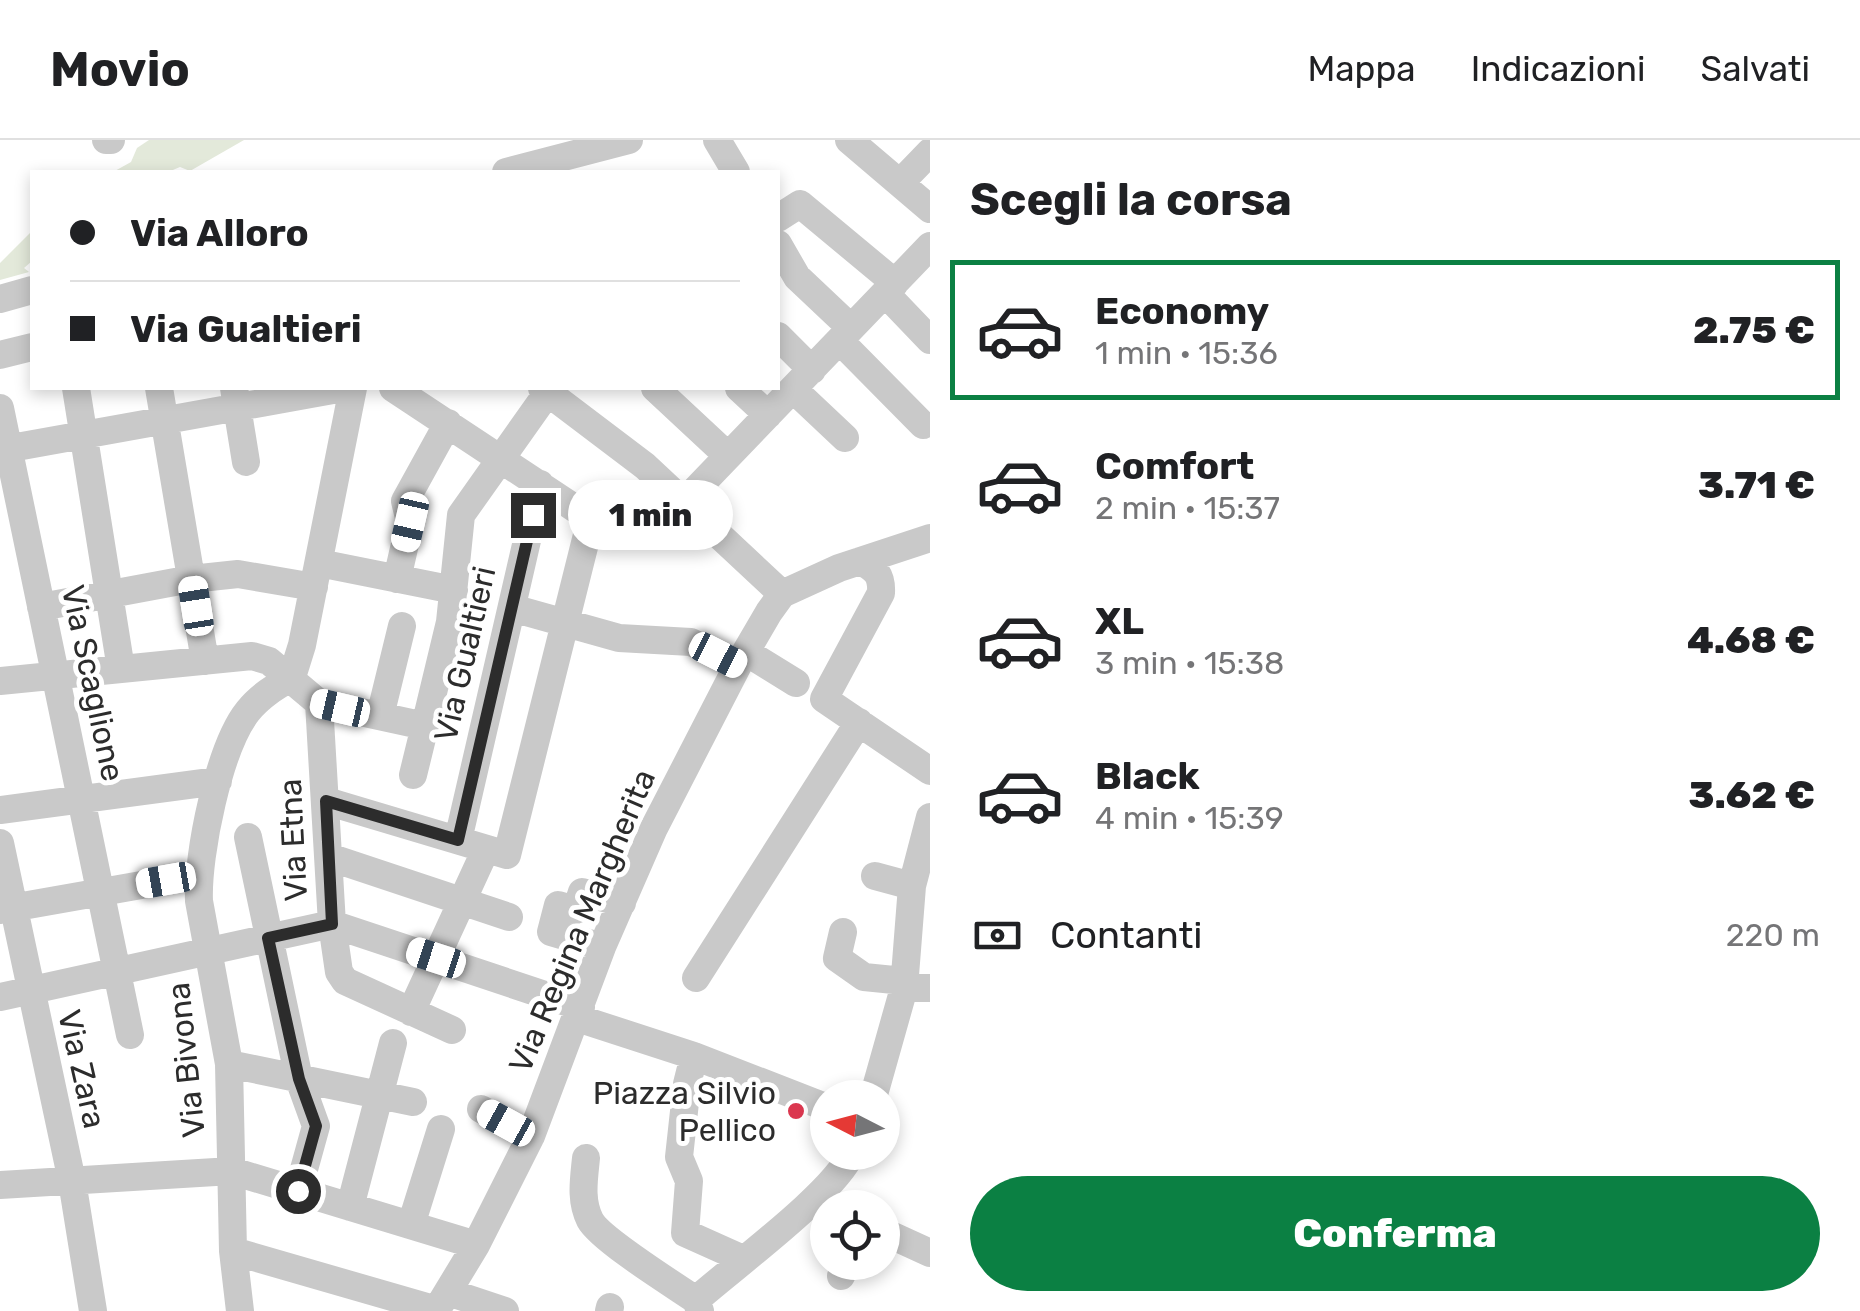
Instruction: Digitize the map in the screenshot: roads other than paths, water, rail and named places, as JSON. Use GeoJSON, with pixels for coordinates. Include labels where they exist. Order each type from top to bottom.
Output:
{"type":"FeatureCollection","features":[{"type":"Feature","properties":{"kind":"street"},"geometry":{"type":"LineString","coordinates":[[514,170],[630,140]]}},
{"type":"Feature","properties":{"kind":"street"},"geometry":{"type":"LineString","coordinates":[[717,140],[735,170]]}},
{"type":"Feature","properties":{"kind":"street"},"geometry":{"type":"LineString","coordinates":[[849,140],[930,209]]}},
{"type":"Feature","properties":{"kind":"street"},"geometry":{"type":"LineString","coordinates":[[900,183],[930,152]]}},
{"type":"Feature","properties":{"kind":"street"},"geometry":{"type":"LineString","coordinates":[[780,217],[800,204],[890,288],[930,340]]}},
{"type":"Feature","properties":{"kind":"street"},"geometry":{"type":"LineString","coordinates":[[684,502],[930,246]]}},
{"type":"Feature","properties":{"kind":"street"},"geometry":{"type":"LineString","coordinates":[[780,247],[797,277],[923,425]]}},
{"type":"Feature","properties":{"kind":"street"},"geometry":{"type":"LineString","coordinates":[[0,299],[30,291]]}},
{"type":"Feature","properties":{"kind":"street"},"geometry":{"type":"LineString","coordinates":[[780,340],[802,380],[845,438]]}},
{"type":"Feature","properties":{"kind":"street"},"geometry":{"type":"LineString","coordinates":[[0,355],[30,348]]}},
{"type":"Feature","properties":{"kind":"street"},"geometry":{"type":"LineString","coordinates":[[76,390],[122,668]]}},
{"type":"Feature","properties":{"kind":"street"},"geometry":{"type":"LineString","coordinates":[[158,390],[205,661]]}},
{"type":"Feature","properties":{"kind":"street"},"geometry":{"type":"LineString","coordinates":[[4,449],[164,420],[236,397],[294,396],[332,390]]}},
{"type":"Feature","properties":{"kind":"street"},"geometry":{"type":"LineString","coordinates":[[292,678],[317,575],[353,390]]}},
{"type":"Feature","properties":{"kind":"street"},"geometry":{"type":"LineString","coordinates":[[397,390],[590,519],[566,624],[497,852],[462,901],[411,1012]]}},
{"type":"Feature","properties":{"kind":"street"},"geometry":{"type":"LineString","coordinates":[[413,776],[450,622],[461,516],[545,390],[645,466],[782,594],[860,560],[922,540]]}},
{"type":"Feature","properties":{"kind":"street"},"geometry":{"type":"LineString","coordinates":[[657,390],[728,456]]}},
{"type":"Feature","properties":{"kind":"street"},"geometry":{"type":"LineString","coordinates":[[740,390],[768,415]]}},
{"type":"Feature","properties":{"kind":"street"},"geometry":{"type":"LineString","coordinates":[[236,397],[246,462]]}},
{"type":"Feature","properties":{"kind":"street","name":"Via Scaglione"},"geometry":{"type":"LineString","coordinates":[[0,408],[4,449],[42,607],[130,1035]]}},
{"type":"Feature","properties":{"kind":"street"},"geometry":{"type":"LineString","coordinates":[[397,578],[410,522],[405,501],[448,424]]}},
{"type":"Feature","properties":{"kind":"street","name":"Via Gualtieri"},"geometry":{"type":"LineString","coordinates":[[458,840],[540,484]]}},
{"type":"Feature","properties":{"kind":"street"},"geometry":{"type":"LineString","coordinates":[[860,560],[876,569],[880,593],[824,699],[930,771]]}},
{"type":"Feature","properties":{"kind":"street"},"geometry":{"type":"LineString","coordinates":[[42,607],[191,579],[238,574],[317,575],[348,569],[454,590]]}},
{"type":"Feature","properties":{"kind":"street","name":"Via Regina Margherita"},"geometry":{"type":"LineString","coordinates":[[440,1304],[476,1244],[531,1136],[602,947],[654,828],[742,658],[782,594]]}},
{"type":"Feature","properties":{"kind":"street"},"geometry":{"type":"LineString","coordinates":[[512,608],[620,638],[691,642],[742,658],[796,683]]}},
{"type":"Feature","properties":{"kind":"street"},"geometry":{"type":"LineString","coordinates":[[380,716],[402,626]]}},
{"type":"Feature","properties":{"kind":"street"},"geometry":{"type":"LineString","coordinates":[[0,681],[252,656],[269,661],[292,678],[310,699],[425,726]]}},
{"type":"Feature","properties":{"kind":"street","name":"Via Bivona"},"geometry":{"type":"LineString","coordinates":[[240,1311],[233,1250],[228,1064],[199,901],[198,875],[218,781],[244,715],[262,696],[292,678]]}},
{"type":"Feature","properties":{"kind":"street","name":"Via Etna"},"geometry":{"type":"LineString","coordinates":[[329,706],[323,755],[332,924],[339,972],[344,982],[452,1030]]}},
{"type":"Feature","properties":{"kind":"street"},"geometry":{"type":"LineString","coordinates":[[696,978],[859,722]]}},
{"type":"Feature","properties":{"kind":"street"},"geometry":{"type":"LineString","coordinates":[[0,810],[218,781]]}},
{"type":"Feature","properties":{"kind":"street"},"geometry":{"type":"LineString","coordinates":[[326,801],[497,852]]}},
{"type":"Feature","properties":{"kind":"street"},"geometry":{"type":"LineString","coordinates":[[879,1080],[913,986],[912,886],[930,817]]}},
{"type":"Feature","properties":{"kind":"street"},"geometry":{"type":"LineString","coordinates":[[248,836],[299,1079],[316,1126],[298,1191]]}},
{"type":"Feature","properties":{"kind":"street","name":"Via Zara"},"geometry":{"type":"LineString","coordinates":[[0,843],[6,909],[29,991],[72,1181],[94,1311]]}},
{"type":"Feature","properties":{"kind":"street"},"geometry":{"type":"LineString","coordinates":[[329,857],[509,917]]}},
{"type":"Feature","properties":{"kind":"street"},"geometry":{"type":"LineString","coordinates":[[6,909],[198,875]]}},
{"type":"Feature","properties":{"kind":"street"},"geometry":{"type":"LineString","coordinates":[[875,876],[912,886]]}},
{"type":"Feature","properties":{"kind":"street"},"geometry":{"type":"LineString","coordinates":[[602,947],[551,932],[558,905],[576,910],[582,892],[622,903]]}},
{"type":"Feature","properties":{"kind":"street"},"geometry":{"type":"LineString","coordinates":[[0,997],[332,924],[436,958],[810,1101]]}},
{"type":"Feature","properties":{"kind":"street"},"geometry":{"type":"LineString","coordinates":[[843,932],[837,958],[864,976],[913,986]]}},
{"type":"Feature","properties":{"kind":"street"},"geometry":{"type":"LineString","coordinates":[[350,1206],[394,1044]]}},
{"type":"Feature","properties":{"kind":"street"},"geometry":{"type":"LineString","coordinates":[[694,1056],[679,1157],[690,1181],[685,1233],[742,1259]]}},
{"type":"Feature","properties":{"kind":"street"},"geometry":{"type":"LineString","coordinates":[[228,1064],[414,1102]]}},
{"type":"Feature","properties":{"kind":"street"},"geometry":{"type":"LineString","coordinates":[[481,1109],[531,1136]]}},
{"type":"Feature","properties":{"kind":"street"},"geometry":{"type":"LineString","coordinates":[[411,1225],[441,1129]]}},
{"type":"Feature","properties":{"kind":"street"},"geometry":{"type":"LineString","coordinates":[[586,1158],[583,1200],[591,1223],[698,1306],[742,1259],[812,1201],[842,1170]]}},
{"type":"Feature","properties":{"kind":"street"},"geometry":{"type":"LineString","coordinates":[[0,1186],[232,1171],[476,1244]]}},
{"type":"Feature","properties":{"kind":"street"},"geometry":{"type":"LineString","coordinates":[[900,1239],[930,1253]]}},
{"type":"Feature","properties":{"kind":"street"},"geometry":{"type":"LineString","coordinates":[[233,1250],[440,1304],[504,1311]]}},
{"type":"Feature","properties":{"kind":"place","name":"Piazza Silvio Pellico"},"geometry":{"type":"Point","coordinates":[796,1111]}}]}
